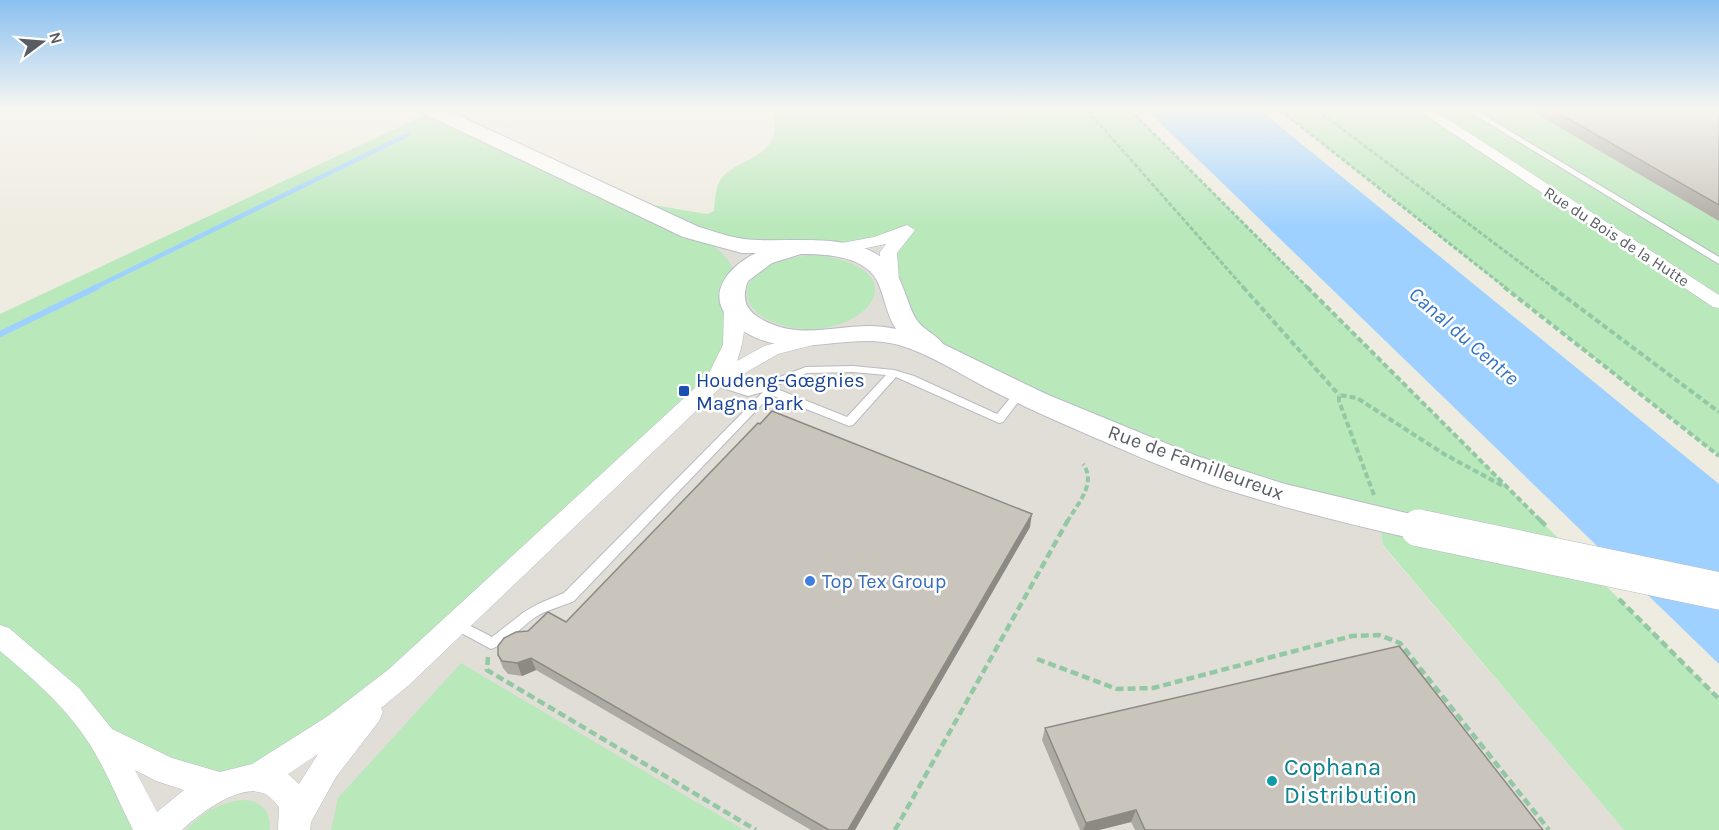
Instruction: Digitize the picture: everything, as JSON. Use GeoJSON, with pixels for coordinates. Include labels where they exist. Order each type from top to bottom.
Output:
{"type":"FeatureCollection","features":[{"type":"Feature","properties":{"kind":"street","name":"Rue de Familleureux"},"geometry":{"type":"LineString","coordinates":[[514,149],[691,232],[742,246],[837,249],[859,255],[878,266],[891,286],[906,322],[920,338],[948,356]]}},
{"type":"Feature","properties":{"kind":"street","name":"Rue du Bois de la Hutte"},"geometry":{"type":"LineString","coordinates":[[1483,149],[1719,303]]}},
{"type":"Feature","properties":{"kind":"street"},"geometry":{"type":"LineString","coordinates":[[837,249],[878,241],[907,230],[888,252],[891,286]]}},
{"type":"Feature","properties":{"kind":"street"},"geometry":{"type":"LineString","coordinates":[[162,830],[183,807],[219,786],[255,778],[338,724],[399,677],[714,381],[731,357],[735,331],[731,296],[735,280],[732,265],[720,250],[691,232]]}},
{"type":"Feature","properties":{"kind":"street","name":"Rue de Familleureux"},"geometry":{"type":"LineString","coordinates":[[735,280],[753,263],[778,252],[796,248]]}},
{"type":"Feature","properties":{"kind":"street","name":"Rue de Familleureux"},"geometry":{"type":"LineString","coordinates":[[821,339],[854,332],[872,323],[883,313],[890,302],[891,286]]}},
{"type":"Feature","properties":{"kind":"street","name":"Rue de Familleureux"},"geometry":{"type":"LineString","coordinates":[[733,306],[740,316],[764,332],[785,338],[821,339],[880,335],[908,338],[1020,393],[1157,452],[1310,503],[1719,591]]}},
{"type":"Feature","properties":{"kind":"street"},"geometry":{"type":"LineString","coordinates":[[714,381],[771,350],[821,339]]}},
{"type":"Feature","properties":{"kind":"street"},"geometry":{"type":"LineString","coordinates":[[0,636],[51,676],[102,738],[128,787],[136,808],[150,830]]}},
{"type":"Feature","properties":{"kind":"street"},"geometry":{"type":"LineString","coordinates":[[295,824],[344,741],[399,677]]}},
{"type":"Feature","properties":{"kind":"street"},"geometry":{"type":"LineString","coordinates":[[102,738],[167,771],[219,786]]}},
{"type":"Feature","properties":{"kind":"street"},"geometry":{"type":"LineString","coordinates":[[255,778],[272,782],[285,789],[294,802],[295,824]]}},
{"type":"Feature","properties":{"kind":"lane"},"geometry":{"type":"LineString","coordinates":[[1534,149],[1719,261]]}},
{"type":"Feature","properties":{"kind":"lane"},"geometry":{"type":"LineString","coordinates":[[714,381],[748,393],[766,388],[806,370],[853,369],[894,373],[999,419],[1020,393]]}},
{"type":"Feature","properties":{"kind":"lane"},"geometry":{"type":"LineString","coordinates":[[766,388],[849,422],[894,373]]}},
{"type":"Feature","properties":{"kind":"lane"},"geometry":{"type":"LineString","coordinates":[[456,623],[491,643],[500,641],[535,610],[569,597],[766,388]]}},
{"type":"Feature","properties":{"kind":"path"},"geometry":{"type":"LineString","coordinates":[[1121,149],[1339,394],[1356,398],[1444,454],[1509,489],[1170,149]]}},
{"type":"Feature","properties":{"kind":"path"},"geometry":{"type":"LineString","coordinates":[[1329,149],[1719,456]]}},
{"type":"Feature","properties":{"kind":"path"},"geometry":{"type":"LineString","coordinates":[[1369,149],[1719,412]]}},
{"type":"Feature","properties":{"kind":"path"},"geometry":{"type":"LineString","coordinates":[[1339,394],[1339,401],[1378,506],[1379,519]]}},
{"type":"Feature","properties":{"kind":"path"},"geometry":{"type":"LineString","coordinates":[[895,830],[1090,481],[1089,472],[1083,464]]}},
{"type":"Feature","properties":{"kind":"path"},"geometry":{"type":"LineString","coordinates":[[1037,659],[1117,689],[1153,688],[1352,636],[1379,634],[1400,643],[1550,830]]}},
{"type":"Feature","properties":{"kind":"path"},"geometry":{"type":"LineString","coordinates":[[491,643],[487,670],[756,830]]}},
{"type":"Feature","properties":{"kind":"shaded area"},"geometry":{"type":"Polygon","coordinates":[[[849,149],[972,149],[1379,519],[1383,546],[1624,830],[0,830],[639,250],[849,149]]]}},
{"type":"Feature","properties":{"kind":"green space"},"geometry":{"type":"Polygon","coordinates":[[[353,149],[514,149],[623,200],[707,214],[714,211],[716,190],[721,179],[734,167],[765,149],[1169,149],[1719,699],[1719,830],[1624,830],[1383,545],[1379,519],[1238,480],[920,338],[892,291],[896,240],[796,248],[694,233],[714,246],[730,263],[734,271],[736,294],[731,357],[399,677],[241,780],[103,739],[150,830],[0,830],[0,314],[353,149]]]}},
{"type":"Feature","properties":{"kind":"green space"},"geometry":{"type":"Polygon","coordinates":[[[1329,149],[1719,149],[1719,456],[1329,149]]]}},
{"type":"Feature","properties":{"kind":"green space"},"geometry":{"type":"Polygon","coordinates":[[[817,255],[852,264],[871,277],[875,292],[867,307],[851,320],[827,328],[798,328],[768,320],[753,309],[748,302],[747,293],[749,283],[755,275],[774,263],[817,255]]]}},
{"type":"Feature","properties":{"kind":"green space"},"geometry":{"type":"Polygon","coordinates":[[[461,663],[744,830],[331,830],[338,798],[461,663]]]}},
{"type":"Feature","properties":{"kind":"green space"},"geometry":{"type":"Polygon","coordinates":[[[242,800],[255,802],[264,808],[269,817],[270,830],[186,830],[211,809],[242,800]]]}},
{"type":"Feature","properties":{"kind":"water","name":"Canal du Centre"},"geometry":{"type":"Polygon","coordinates":[[[1187,149],[1308,149],[1719,484],[1719,664],[1187,149]]]}},
{"type":"Feature","properties":{"kind":"building"},"geometry":{"type":"Polygon","coordinates":[[[1621,149],[1719,149],[1719,205],[1621,149]]]}},
{"type":"Feature","properties":{"kind":"building","name":"Top Tex Group"},"geometry":{"type":"Polygon","coordinates":[[[772,411],[1032,514],[848,830],[829,830],[531,658],[517,663],[502,661],[498,655],[498,646],[504,638],[516,632],[528,631],[548,612],[566,622],[772,411]]]}},
{"type":"Feature","properties":{"kind":"building","name":"Cophana Distribution"},"geometry":{"type":"Polygon","coordinates":[[[1399,646],[1543,830],[1145,830],[1136,810],[1086,823],[1045,728],[1399,646]]]}},
{"type":"Feature","properties":{"kind":"waterway"},"geometry":{"type":"LineString","coordinates":[[94,288],[379,149]]}},
{"type":"Feature","properties":{"kind":"waterway"},"geometry":{"type":"LineString","coordinates":[[0,334],[97,287]]}},
{"type":"Feature","properties":{"kind":"place","name":"Houdeng-Gœgnies Magna Park"},"geometry":{"type":"Point","coordinates":[684,391]}},
{"type":"Feature","properties":{"kind":"place","name":"Top Tex Group"},"geometry":{"type":"Point","coordinates":[810,581]}},
{"type":"Feature","properties":{"kind":"place","name":"Cophana Distribution"},"geometry":{"type":"Point","coordinates":[1272,781]}}]}
